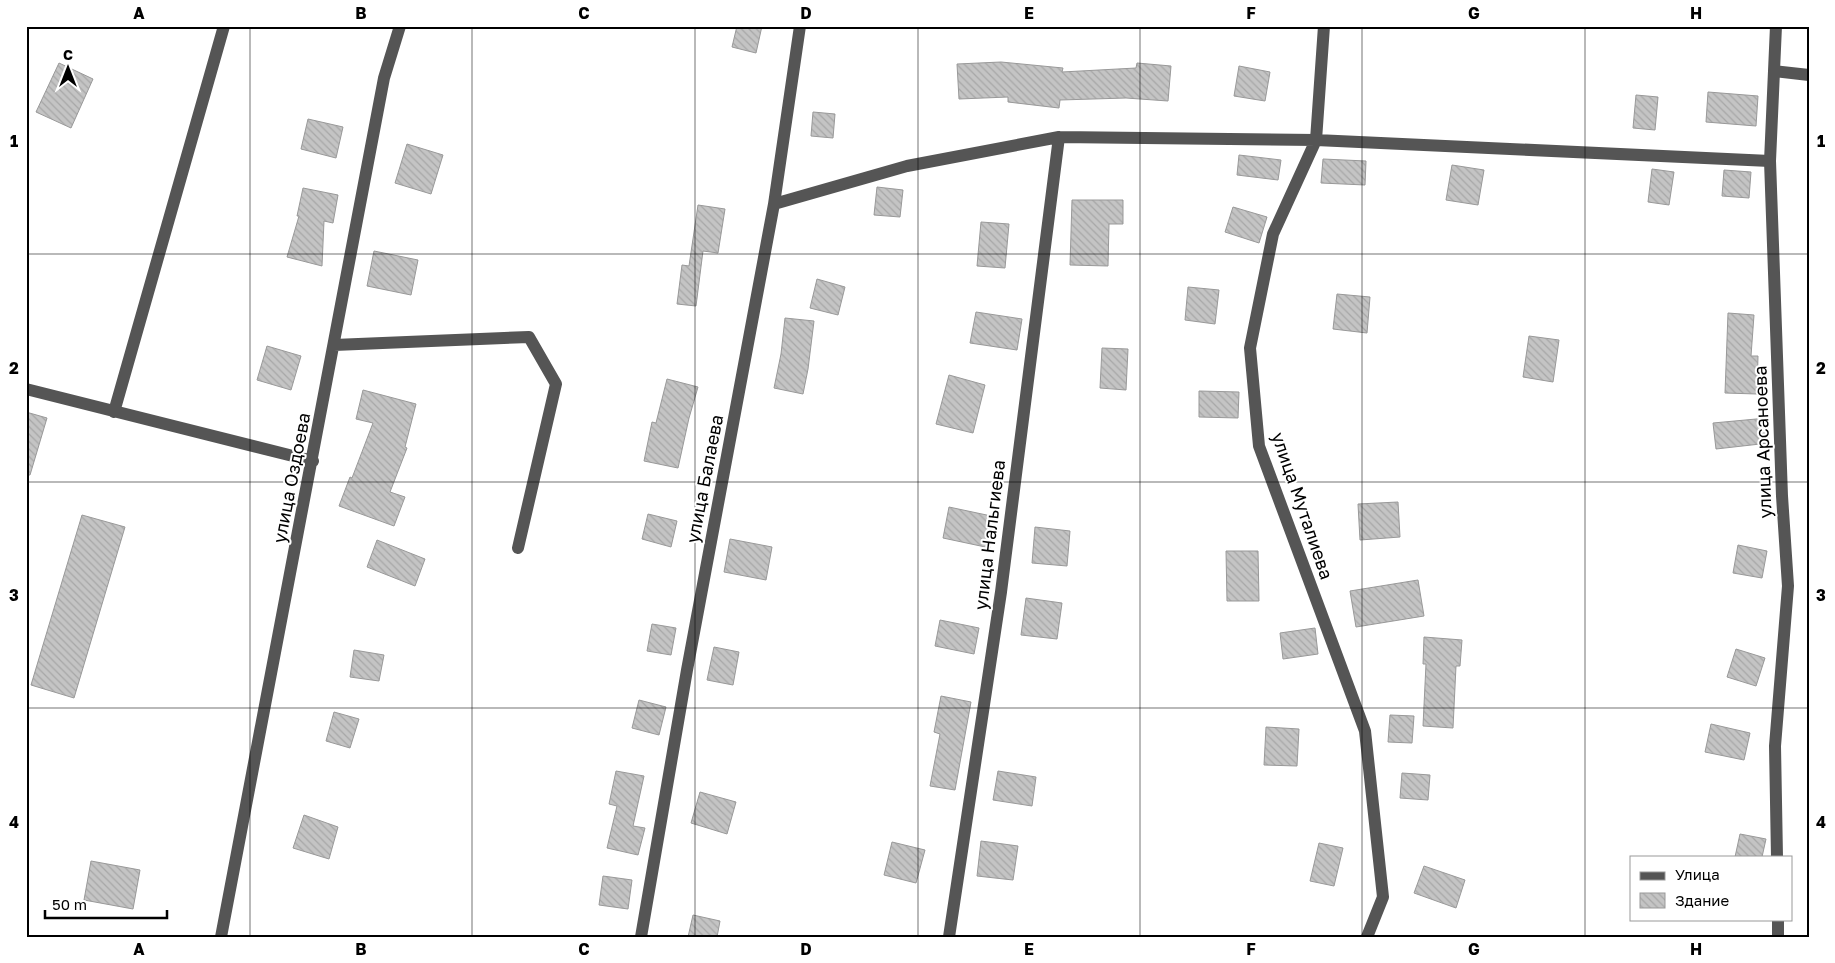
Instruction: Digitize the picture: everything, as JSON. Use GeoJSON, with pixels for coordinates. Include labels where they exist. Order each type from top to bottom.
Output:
{"type":"FeatureCollection","features":[{"type":"Feature","properties":{"kind":"street"},"geometry":{"type":"LineString","coordinates":[[114,412],[224,26]]}},
{"type":"Feature","properties":{"kind":"street","name":"улица Оздоева"},"geometry":{"type":"LineString","coordinates":[[221,937],[313,461],[384,78],[400,26]]}},
{"type":"Feature","properties":{"kind":"street","name":"улица Балаева"},"geometry":{"type":"LineString","coordinates":[[641,937],[687,670],[774,204],[800,26]]}},
{"type":"Feature","properties":{"kind":"street","name":"улица Муталиева"},"geometry":{"type":"LineString","coordinates":[[1324,26],[1316,140],[1273,234],[1250,348],[1259,446],[1365,730],[1383,897],[1367,937]]}},
{"type":"Feature","properties":{"kind":"street","name":"улица Арсаноева"},"geometry":{"type":"LineString","coordinates":[[1776,26],[1770,161],[1782,496],[1788,586],[1775,746],[1777,856]]}},
{"type":"Feature","properties":{"kind":"street"},"geometry":{"type":"LineString","coordinates":[[1774,71],[1809,74]]}},
{"type":"Feature","properties":{"kind":"street"},"geometry":{"type":"LineString","coordinates":[[774,204],[907,166],[1059,138],[1316,140],[1770,161]]}},
{"type":"Feature","properties":{"kind":"street","name":"улица Нальгиева"},"geometry":{"type":"LineString","coordinates":[[949,937],[1000,592],[1059,138]]}},
{"type":"Feature","properties":{"kind":"street"},"geometry":{"type":"LineString","coordinates":[[334,345],[529,337],[556,384],[518,548]]}},
{"type":"Feature","properties":{"kind":"street"},"geometry":{"type":"LineString","coordinates":[[26,389],[313,461]]}},
{"type":"Feature","properties":{"kind":"street"},"geometry":{"type":"LineString","coordinates":[[1778,920],[1778,937]]}},
{"type":"Feature","properties":{"kind":"building"},"geometry":{"type":"Polygon","coordinates":[[[737,26],[762,26],[756,53],[732,47],[737,26]]]}},
{"type":"Feature","properties":{"kind":"building"},"geometry":{"type":"Polygon","coordinates":[[[1001,62],[1063,68],[1062,72],[1136,68],[1137,63],[1171,66],[1168,101],[1126,98],[1060,100],[1059,108],[1008,102],[1008,97],[959,99],[957,64],[1001,62]]]}},
{"type":"Feature","properties":{"kind":"building"},"geometry":{"type":"Polygon","coordinates":[[[59,63],[93,79],[71,128],[36,112],[59,63]]]}},
{"type":"Feature","properties":{"kind":"building"},"geometry":{"type":"Polygon","coordinates":[[[1239,66],[1270,72],[1265,101],[1234,96],[1239,66]]]}},
{"type":"Feature","properties":{"kind":"building"},"geometry":{"type":"Polygon","coordinates":[[[1708,92],[1758,96],[1756,126],[1706,122],[1708,92]]]}},
{"type":"Feature","properties":{"kind":"building"},"geometry":{"type":"Polygon","coordinates":[[[1636,95],[1658,97],[1655,130],[1633,128],[1636,95]]]}},
{"type":"Feature","properties":{"kind":"building"},"geometry":{"type":"Polygon","coordinates":[[[813,112],[835,114],[833,138],[811,136],[813,112]]]}},
{"type":"Feature","properties":{"kind":"building"},"geometry":{"type":"Polygon","coordinates":[[[308,119],[343,127],[336,158],[301,149],[308,119]]]}},
{"type":"Feature","properties":{"kind":"building"},"geometry":{"type":"Polygon","coordinates":[[[407,144],[443,155],[431,194],[395,183],[407,144]]]}},
{"type":"Feature","properties":{"kind":"building"},"geometry":{"type":"Polygon","coordinates":[[[1239,155],[1281,160],[1278,180],[1237,175],[1239,155]]]}},
{"type":"Feature","properties":{"kind":"building"},"geometry":{"type":"Polygon","coordinates":[[[1323,159],[1366,161],[1365,185],[1321,183],[1323,159]]]}},
{"type":"Feature","properties":{"kind":"building"},"geometry":{"type":"Polygon","coordinates":[[[1452,165],[1484,170],[1478,205],[1446,200],[1452,165]]]}},
{"type":"Feature","properties":{"kind":"building"},"geometry":{"type":"Polygon","coordinates":[[[1652,169],[1674,172],[1669,205],[1648,202],[1652,169]]]}},
{"type":"Feature","properties":{"kind":"building"},"geometry":{"type":"Polygon","coordinates":[[[1724,170],[1751,172],[1749,198],[1722,196],[1724,170]]]}},
{"type":"Feature","properties":{"kind":"building"},"geometry":{"type":"Polygon","coordinates":[[[877,187],[903,190],[900,217],[874,215],[877,187]]]}},
{"type":"Feature","properties":{"kind":"building"},"geometry":{"type":"Polygon","coordinates":[[[303,188],[338,195],[333,223],[324,221],[322,266],[287,257],[299,216],[297,216],[303,188]]]}},
{"type":"Feature","properties":{"kind":"building"},"geometry":{"type":"Polygon","coordinates":[[[1072,200],[1123,200],[1123,224],[1109,224],[1108,266],[1070,265],[1072,200]]]}},
{"type":"Feature","properties":{"kind":"building"},"geometry":{"type":"Polygon","coordinates":[[[698,205],[725,209],[718,253],[703,251],[696,306],[677,304],[682,265],[689,266],[698,205]]]}},
{"type":"Feature","properties":{"kind":"building"},"geometry":{"type":"Polygon","coordinates":[[[1233,207],[1267,217],[1259,243],[1225,232],[1233,207]]]}},
{"type":"Feature","properties":{"kind":"building"},"geometry":{"type":"Polygon","coordinates":[[[981,222],[1009,224],[1005,268],[977,266],[981,222]]]}},
{"type":"Feature","properties":{"kind":"building"},"geometry":{"type":"Polygon","coordinates":[[[374,251],[418,260],[411,295],[367,286],[374,251]]]}},
{"type":"Feature","properties":{"kind":"building"},"geometry":{"type":"Polygon","coordinates":[[[817,279],[845,287],[838,315],[810,308],[817,279]]]}},
{"type":"Feature","properties":{"kind":"building"},"geometry":{"type":"Polygon","coordinates":[[[1188,287],[1219,290],[1215,324],[1185,320],[1188,287]]]}},
{"type":"Feature","properties":{"kind":"building"},"geometry":{"type":"Polygon","coordinates":[[[1337,294],[1370,297],[1367,333],[1333,329],[1337,294]]]}},
{"type":"Feature","properties":{"kind":"building"},"geometry":{"type":"Polygon","coordinates":[[[976,312],[1022,319],[1017,350],[970,343],[976,312]]]}},
{"type":"Feature","properties":{"kind":"building"},"geometry":{"type":"Polygon","coordinates":[[[1728,313],[1754,315],[1751,356],[1758,356],[1757,394],[1725,393],[1728,313]]]}},
{"type":"Feature","properties":{"kind":"building"},"geometry":{"type":"Polygon","coordinates":[[[785,318],[814,321],[803,394],[774,388],[781,354],[785,318]]]}},
{"type":"Feature","properties":{"kind":"building"},"geometry":{"type":"Polygon","coordinates":[[[1529,336],[1559,340],[1553,382],[1523,377],[1529,336]]]}},
{"type":"Feature","properties":{"kind":"building"},"geometry":{"type":"Polygon","coordinates":[[[267,346],[301,356],[291,390],[257,380],[267,346]]]}},
{"type":"Feature","properties":{"kind":"building"},"geometry":{"type":"Polygon","coordinates":[[[1102,348],[1128,349],[1126,390],[1100,388],[1102,348]]]}},
{"type":"Feature","properties":{"kind":"building"},"geometry":{"type":"Polygon","coordinates":[[[949,375],[985,385],[973,433],[936,424],[949,375]]]}},
{"type":"Feature","properties":{"kind":"building"},"geometry":{"type":"Polygon","coordinates":[[[667,379],[698,387],[678,468],[644,461],[652,422],[656,423],[667,379]]]}},
{"type":"Feature","properties":{"kind":"building"},"geometry":{"type":"Polygon","coordinates":[[[363,390],[416,404],[405,447],[407,448],[390,492],[405,497],[394,526],[339,506],[373,423],[356,419],[363,390]]]}},
{"type":"Feature","properties":{"kind":"building"},"geometry":{"type":"Polygon","coordinates":[[[1199,391],[1239,392],[1238,418],[1199,417],[1199,391]]]}},
{"type":"Feature","properties":{"kind":"building"},"geometry":{"type":"Polygon","coordinates":[[[26,412],[47,418],[30,475],[26,475],[26,412]]]}},
{"type":"Feature","properties":{"kind":"building"},"geometry":{"type":"Polygon","coordinates":[[[1767,418],[1769,443],[1716,449],[1713,423],[1767,418]]]}},
{"type":"Feature","properties":{"kind":"building"},"geometry":{"type":"Polygon","coordinates":[[[1398,502],[1400,537],[1360,540],[1358,504],[1398,502]]]}},
{"type":"Feature","properties":{"kind":"building"},"geometry":{"type":"Polygon","coordinates":[[[949,507],[996,517],[990,548],[943,538],[949,507]]]}},
{"type":"Feature","properties":{"kind":"building"},"geometry":{"type":"Polygon","coordinates":[[[648,514],[677,521],[671,547],[642,539],[648,514]]]}},
{"type":"Feature","properties":{"kind":"building"},"geometry":{"type":"Polygon","coordinates":[[[82,515],[125,527],[74,698],[31,685],[82,515]]]}},
{"type":"Feature","properties":{"kind":"building"},"geometry":{"type":"Polygon","coordinates":[[[1035,527],[1070,531],[1067,566],[1032,563],[1035,527]]]}},
{"type":"Feature","properties":{"kind":"building"},"geometry":{"type":"Polygon","coordinates":[[[730,539],[772,547],[766,580],[724,572],[730,539]]]}},
{"type":"Feature","properties":{"kind":"building"},"geometry":{"type":"Polygon","coordinates":[[[377,540],[425,559],[415,586],[367,567],[377,540]]]}},
{"type":"Feature","properties":{"kind":"building"},"geometry":{"type":"Polygon","coordinates":[[[1738,545],[1767,551],[1762,578],[1733,573],[1738,545]]]}},
{"type":"Feature","properties":{"kind":"building"},"geometry":{"type":"Polygon","coordinates":[[[1226,551],[1258,551],[1259,601],[1227,601],[1226,551]]]}},
{"type":"Feature","properties":{"kind":"building"},"geometry":{"type":"Polygon","coordinates":[[[1418,580],[1424,616],[1356,627],[1350,591],[1418,580]]]}},
{"type":"Feature","properties":{"kind":"building"},"geometry":{"type":"Polygon","coordinates":[[[1026,598],[1062,603],[1057,639],[1021,635],[1026,598]]]}},
{"type":"Feature","properties":{"kind":"building"},"geometry":{"type":"Polygon","coordinates":[[[940,620],[979,628],[974,654],[935,646],[940,620]]]}},
{"type":"Feature","properties":{"kind":"building"},"geometry":{"type":"Polygon","coordinates":[[[652,624],[676,628],[671,655],[647,651],[652,624]]]}},
{"type":"Feature","properties":{"kind":"building"},"geometry":{"type":"Polygon","coordinates":[[[1315,628],[1318,654],[1283,659],[1280,633],[1315,628]]]}},
{"type":"Feature","properties":{"kind":"building"},"geometry":{"type":"Polygon","coordinates":[[[1424,637],[1462,640],[1460,666],[1456,666],[1453,728],[1423,726],[1426,664],[1423,664],[1424,637]]]}},
{"type":"Feature","properties":{"kind":"building"},"geometry":{"type":"Polygon","coordinates":[[[714,647],[739,652],[733,685],[707,680],[714,647]]]}},
{"type":"Feature","properties":{"kind":"building"},"geometry":{"type":"Polygon","coordinates":[[[1736,649],[1765,658],[1756,686],[1727,677],[1736,649]]]}},
{"type":"Feature","properties":{"kind":"building"},"geometry":{"type":"Polygon","coordinates":[[[354,650],[384,655],[379,681],[350,677],[354,650]]]}},
{"type":"Feature","properties":{"kind":"building"},"geometry":{"type":"Polygon","coordinates":[[[941,696],[971,702],[955,790],[930,786],[940,734],[934,732],[941,696]]]}},
{"type":"Feature","properties":{"kind":"building"},"geometry":{"type":"Polygon","coordinates":[[[639,700],[666,707],[659,735],[632,728],[639,700]]]}},
{"type":"Feature","properties":{"kind":"building"},"geometry":{"type":"Polygon","coordinates":[[[334,712],[359,719],[350,748],[326,741],[334,712]]]}},
{"type":"Feature","properties":{"kind":"building"},"geometry":{"type":"Polygon","coordinates":[[[1390,715],[1414,716],[1412,743],[1388,742],[1390,715]]]}},
{"type":"Feature","properties":{"kind":"building"},"geometry":{"type":"Polygon","coordinates":[[[1711,724],[1750,733],[1744,760],[1705,752],[1711,724]]]}},
{"type":"Feature","properties":{"kind":"building"},"geometry":{"type":"Polygon","coordinates":[[[1266,727],[1299,729],[1297,766],[1264,765],[1266,727]]]}},
{"type":"Feature","properties":{"kind":"building"},"geometry":{"type":"Polygon","coordinates":[[[616,771],[644,776],[633,826],[645,828],[638,855],[607,848],[617,806],[609,804],[616,771]]]}},
{"type":"Feature","properties":{"kind":"building"},"geometry":{"type":"Polygon","coordinates":[[[998,771],[1036,777],[1032,806],[993,800],[998,771]]]}},
{"type":"Feature","properties":{"kind":"building"},"geometry":{"type":"Polygon","coordinates":[[[1402,773],[1430,775],[1428,800],[1400,798],[1402,773]]]}},
{"type":"Feature","properties":{"kind":"building"},"geometry":{"type":"Polygon","coordinates":[[[700,792],[736,802],[727,834],[691,823],[700,792]]]}},
{"type":"Feature","properties":{"kind":"building"},"geometry":{"type":"Polygon","coordinates":[[[304,815],[338,827],[329,859],[293,848],[304,815]]]}},
{"type":"Feature","properties":{"kind":"building"},"geometry":{"type":"Polygon","coordinates":[[[1740,834],[1766,839],[1762,856],[1735,856],[1740,834]]]}},
{"type":"Feature","properties":{"kind":"building"},"geometry":{"type":"Polygon","coordinates":[[[981,841],[1018,846],[1013,880],[977,876],[981,841]]]}},
{"type":"Feature","properties":{"kind":"building"},"geometry":{"type":"Polygon","coordinates":[[[892,842],[925,850],[916,883],[884,875],[892,842]]]}},
{"type":"Feature","properties":{"kind":"building"},"geometry":{"type":"Polygon","coordinates":[[[1319,843],[1343,848],[1334,886],[1310,881],[1319,843]]]}},
{"type":"Feature","properties":{"kind":"building"},"geometry":{"type":"Polygon","coordinates":[[[91,861],[140,870],[133,909],[84,900],[91,861]]]}},
{"type":"Feature","properties":{"kind":"building"},"geometry":{"type":"Polygon","coordinates":[[[1424,866],[1465,880],[1456,908],[1414,893],[1424,866]]]}},
{"type":"Feature","properties":{"kind":"building"},"geometry":{"type":"Polygon","coordinates":[[[603,876],[632,880],[628,909],[599,905],[603,876]]]}},
{"type":"Feature","properties":{"kind":"building"},"geometry":{"type":"Polygon","coordinates":[[[693,915],[720,921],[717,937],[688,937],[693,915]]]}}]}
